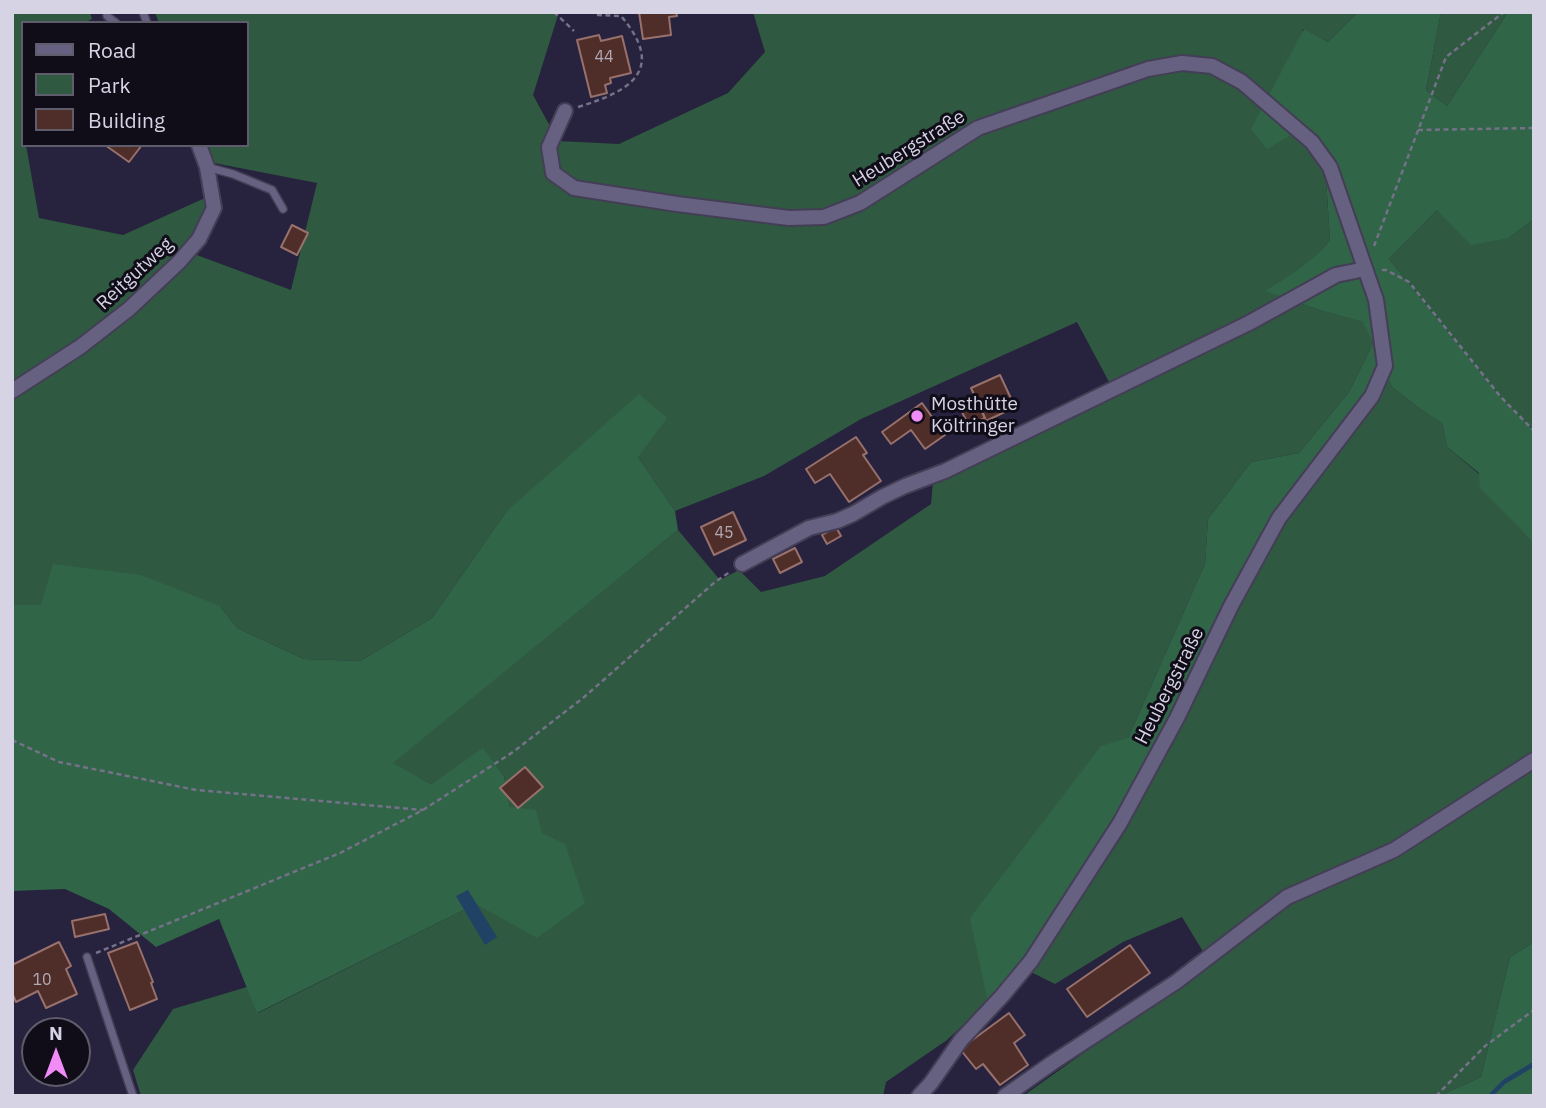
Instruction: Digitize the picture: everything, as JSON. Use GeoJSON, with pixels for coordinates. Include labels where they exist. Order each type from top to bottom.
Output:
{"type":"FeatureCollection","features":[{"type":"Feature","properties":{"kind":"street","name":"Heubergstraße"},"geometry":{"type":"LineString","coordinates":[[565,111],[549,147],[553,173],[574,188],[789,218],[824,218],[859,203],[978,128],[1148,69],[1182,63],[1212,66],[1242,82],[1312,142],[1330,167],[1376,300],[1385,366],[1372,396],[1279,518],[1120,823],[1038,949],[919,1096]]}},
{"type":"Feature","properties":{"kind":"street","name":"Reitgutweg"},"geometry":{"type":"LineString","coordinates":[[12,391],[80,347],[130,309],[199,239],[214,208],[207,167],[200,147]]}},
{"type":"Feature","properties":{"kind":"street"},"geometry":{"type":"LineString","coordinates":[[742,564],[809,528],[853,514],[905,485],[945,471],[1237,329],[1336,275],[1365,269]]}},
{"type":"Feature","properties":{"kind":"street"},"geometry":{"type":"LineString","coordinates":[[1005,1096],[1176,982],[1287,897],[1394,850],[1534,760]]}},
{"type":"Feature","properties":{"kind":"lane"},"geometry":{"type":"LineString","coordinates":[[207,167],[272,190],[284,209]]}},
{"type":"Feature","properties":{"kind":"lane"},"geometry":{"type":"LineString","coordinates":[[87,957],[133,1096]]}},
{"type":"Feature","properties":{"kind":"path"},"geometry":{"type":"LineString","coordinates":[[554,12],[574,31]]}},
{"type":"Feature","properties":{"kind":"path"},"geometry":{"type":"LineString","coordinates":[[565,111],[613,95],[637,78],[643,57],[634,32],[621,16],[598,15],[599,12]]}},
{"type":"Feature","properties":{"kind":"path"},"geometry":{"type":"LineString","coordinates":[[1504,12],[1446,57],[1365,269],[1386,270],[1409,282],[1500,396],[1534,431]]}},
{"type":"Feature","properties":{"kind":"path"},"geometry":{"type":"LineString","coordinates":[[1418,130],[1534,128]]}},
{"type":"Feature","properties":{"kind":"path"},"geometry":{"type":"LineString","coordinates":[[87,957],[340,853],[423,810],[513,752],[583,698],[715,582],[742,564]]}},
{"type":"Feature","properties":{"kind":"path"},"geometry":{"type":"LineString","coordinates":[[12,740],[58,762],[196,790],[423,810]]}},
{"type":"Feature","properties":{"kind":"path"},"geometry":{"type":"LineString","coordinates":[[1436,1096],[1485,1046],[1534,1010]]}},
{"type":"Feature","properties":{"kind":"green space"},"geometry":{"type":"Polygon","coordinates":[[[12,12],[90,12],[92,19],[21,21],[21,147],[26,147],[39,218],[123,235],[205,198],[218,207],[194,254],[291,290],[317,183],[214,163],[208,147],[248,147],[248,21],[158,21],[155,12],[559,12],[533,95],[558,141],[619,144],[728,93],[765,52],[753,12],[1358,12],[1328,42],[1303,29],[1291,135],[1317,155],[1326,179],[1330,240],[1308,262],[1266,291],[1319,310],[1364,322],[1373,343],[1349,392],[1299,453],[1251,462],[1208,519],[1205,564],[1128,738],[988,1002],[947,1040],[886,1082],[883,1096],[141,1096],[133,1070],[173,1009],[247,987],[258,1013],[476,904],[542,834],[510,807],[504,776],[483,749],[431,784],[392,763],[678,530],[720,580],[739,570],[761,592],[825,576],[931,504],[933,481],[1115,393],[1077,322],[861,419],[764,476],[675,511],[638,457],[506,512],[432,618],[360,661],[304,659],[237,628],[220,606],[12,605],[12,12]]]}},
{"type":"Feature","properties":{"kind":"green space"},"geometry":{"type":"Polygon","coordinates":[[[1358,12],[1441,12],[1426,90],[1447,106],[1508,12],[1534,12],[1534,219],[1509,238],[1471,245],[1437,210],[1389,259],[1500,396],[1534,431],[1534,544],[1480,488],[1479,473],[1447,447],[1442,423],[1392,387],[1383,368],[1367,402],[1293,496],[1071,903],[988,1002],[970,918],[1101,746],[1128,738],[1205,564],[1208,519],[1251,462],[1299,453],[1349,392],[1373,343],[1363,322],[1265,291],[1308,262],[1330,240],[1326,179],[1317,155],[1291,135],[1267,149],[1251,129],[1304,29],[1328,42],[1358,12]]]}},
{"type":"Feature","properties":{"kind":"green space"},"geometry":{"type":"Polygon","coordinates":[[[1441,12],[1508,12],[1447,106],[1426,90],[1441,12]]]}},
{"type":"Feature","properties":{"kind":"green space"},"geometry":{"type":"Polygon","coordinates":[[[1437,210],[1509,238],[1534,219],[1534,431],[1500,396],[1389,259],[1437,210]]]}},
{"type":"Feature","properties":{"kind":"green space"},"geometry":{"type":"Polygon","coordinates":[[[1383,367],[1392,387],[1442,423],[1447,447],[1479,474],[1534,544],[1534,942],[1510,957],[1481,1077],[1439,1096],[1023,1096],[1210,963],[1182,917],[1123,942],[1055,984],[1027,970],[1258,554],[1383,367]]]}},
{"type":"Feature","properties":{"kind":"green space"},"geometry":{"type":"Polygon","coordinates":[[[639,394],[667,418],[638,457],[675,511],[678,530],[393,763],[431,784],[483,748],[504,776],[510,807],[536,810],[542,833],[565,844],[585,903],[537,938],[476,904],[257,1013],[219,919],[156,947],[109,909],[65,889],[12,891],[12,605],[41,605],[53,564],[141,575],[220,606],[237,628],[304,659],[360,661],[432,618],[506,512],[639,394]]]}},
{"type":"Feature","properties":{"kind":"green space"},"geometry":{"type":"Polygon","coordinates":[[[1534,942],[1534,1096],[1439,1096],[1481,1077],[1510,957],[1534,942]]]}},
{"type":"Feature","properties":{"kind":"water"},"geometry":{"type":"Polygon","coordinates":[[[468,890],[497,937],[485,945],[456,896],[468,890]]]}},
{"type":"Feature","properties":{"kind":"building"},"geometry":{"type":"Polygon","coordinates":[[[639,12],[676,12],[677,16],[669,17],[671,35],[643,39],[639,12]]]}},
{"type":"Feature","properties":{"kind":"building"},"geometry":{"type":"Polygon","coordinates":[[[599,35],[601,41],[622,36],[631,73],[610,78],[611,83],[605,85],[607,93],[591,97],[577,40],[599,35]]]}},
{"type":"Feature","properties":{"kind":"building"},"geometry":{"type":"Polygon","coordinates":[[[108,147],[140,147],[129,162],[108,147]]]}},
{"type":"Feature","properties":{"kind":"building"},"geometry":{"type":"Polygon","coordinates":[[[292,225],[308,233],[297,255],[281,247],[292,225]]]}},
{"type":"Feature","properties":{"kind":"building"},"geometry":{"type":"Polygon","coordinates":[[[1000,375],[1015,407],[986,421],[971,388],[1000,375]]]}},
{"type":"Feature","properties":{"kind":"building"},"geometry":{"type":"Polygon","coordinates":[[[977,400],[985,418],[969,426],[960,408],[977,400]]]}},
{"type":"Feature","properties":{"kind":"building","name":"Mosthütte Költringer"},"geometry":{"type":"Polygon","coordinates":[[[922,403],[945,435],[925,449],[911,430],[891,444],[882,432],[922,403]]]}},
{"type":"Feature","properties":{"kind":"building"},"geometry":{"type":"Polygon","coordinates":[[[856,437],[867,453],[863,455],[881,481],[849,502],[830,474],[815,483],[806,469],[856,437]]]}},
{"type":"Feature","properties":{"kind":"building"},"geometry":{"type":"Polygon","coordinates":[[[733,512],[746,540],[714,555],[701,527],[733,512]]]}},
{"type":"Feature","properties":{"kind":"building"},"geometry":{"type":"Polygon","coordinates":[[[836,527],[841,536],[827,544],[822,535],[836,527]]]}},
{"type":"Feature","properties":{"kind":"building"},"geometry":{"type":"Polygon","coordinates":[[[795,548],[802,562],[780,573],[773,559],[795,548]]]}},
{"type":"Feature","properties":{"kind":"building"},"geometry":{"type":"Polygon","coordinates":[[[525,767],[543,787],[518,808],[500,788],[525,767]]]}},
{"type":"Feature","properties":{"kind":"building"},"geometry":{"type":"Polygon","coordinates":[[[105,914],[109,929],[75,937],[72,921],[105,914]]]}},
{"type":"Feature","properties":{"kind":"building"},"geometry":{"type":"Polygon","coordinates":[[[59,942],[71,966],[66,969],[77,994],[46,1008],[38,991],[16,1002],[12,993],[12,965],[59,942]]]}},
{"type":"Feature","properties":{"kind":"building"},"geometry":{"type":"Polygon","coordinates":[[[137,942],[157,999],[130,1010],[108,953],[137,942]]]}},
{"type":"Feature","properties":{"kind":"building"},"geometry":{"type":"Polygon","coordinates":[[[1130,945],[1150,973],[1087,1017],[1067,989],[1130,945]]]}},
{"type":"Feature","properties":{"kind":"building"},"geometry":{"type":"Polygon","coordinates":[[[1009,1013],[1025,1035],[1014,1043],[1028,1065],[1000,1085],[983,1064],[976,1069],[960,1049],[1009,1013]]]}},
{"type":"Feature","properties":{"kind":"waterway"},"geometry":{"type":"LineString","coordinates":[[1490,1096],[1504,1082],[1534,1064]]}},
{"type":"Feature","properties":{"kind":"place","name":"Mosthütte Költringer"},"geometry":{"type":"Point","coordinates":[917,416]}}]}
